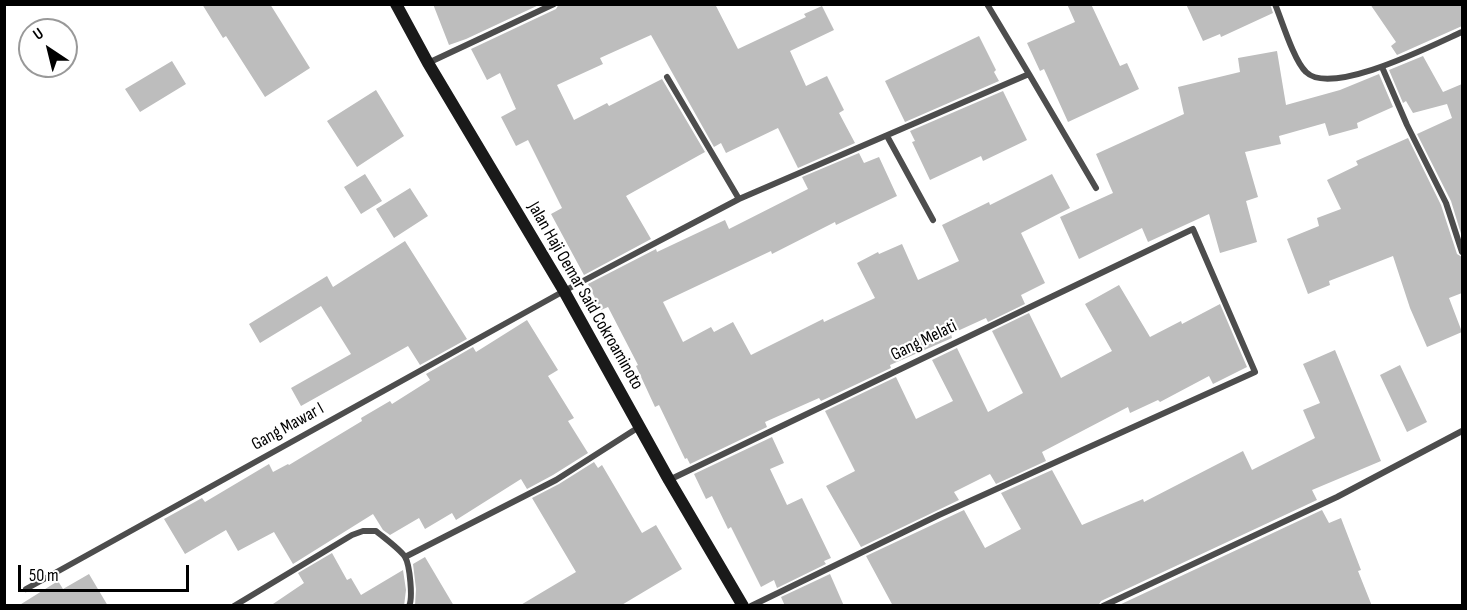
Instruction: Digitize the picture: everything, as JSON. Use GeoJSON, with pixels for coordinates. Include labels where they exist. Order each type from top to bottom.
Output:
{"type":"FeatureCollection","features":[{"type":"Feature","properties":{"kind":"main road","name":"Jalan Haji Oemar Said Cokroaminoto"},"geometry":{"type":"LineString","coordinates":[[396,4],[428,63],[564,291],[669,480],[743,606]]}},
{"type":"Feature","properties":{"kind":"street"},"geometry":{"type":"LineString","coordinates":[[428,63],[554,4]]}},
{"type":"Feature","properties":{"kind":"street"},"geometry":{"type":"LineString","coordinates":[[987,4],[1096,188]]}},
{"type":"Feature","properties":{"kind":"street"},"geometry":{"type":"LineString","coordinates":[[1275,4],[1299,62],[1304,71],[1314,78],[1332,80],[1382,67],[1462,33]]}},
{"type":"Feature","properties":{"kind":"street"},"geometry":{"type":"LineString","coordinates":[[1382,67],[1407,125],[1446,202],[1462,252]]}},
{"type":"Feature","properties":{"kind":"street","name":"Gang Mawar I"},"geometry":{"type":"LineString","coordinates":[[26,589],[564,291],[739,199],[1029,74]]}},
{"type":"Feature","properties":{"kind":"street"},"geometry":{"type":"LineString","coordinates":[[668,77],[739,199]]}},
{"type":"Feature","properties":{"kind":"street"},"geometry":{"type":"LineString","coordinates":[[887,136],[933,220]]}},
{"type":"Feature","properties":{"kind":"street","name":"Gang Melati"},"geometry":{"type":"LineString","coordinates":[[669,480],[1193,229],[1255,372],[929,520],[751,606]]}},
{"type":"Feature","properties":{"kind":"street"},"geometry":{"type":"LineString","coordinates":[[405,557],[556,480],[639,427]]}},
{"type":"Feature","properties":{"kind":"street"},"geometry":{"type":"LineString","coordinates":[[1103,606],[1337,497],[1462,431]]}},
{"type":"Feature","properties":{"kind":"street"},"geometry":{"type":"LineString","coordinates":[[234,606],[352,535],[363,531],[376,531],[405,557],[412,594],[410,606]]}},
{"type":"Feature","properties":{"kind":"building"},"geometry":{"type":"Polygon","coordinates":[[[202,4],[270,4],[310,68],[265,97],[226,36],[223,38],[202,4]]]}},
{"type":"Feature","properties":{"kind":"building"},"geometry":{"type":"Polygon","coordinates":[[[433,4],[541,4],[449,45],[433,4]]]}},
{"type":"Feature","properties":{"kind":"building"},"geometry":{"type":"Polygon","coordinates":[[[559,4],[715,4],[738,49],[806,17],[804,14],[822,6],[834,30],[790,51],[806,86],[827,76],[844,110],[839,113],[855,143],[798,168],[778,128],[726,153],[721,143],[714,147],[651,35],[600,58],[603,64],[557,85],[574,120],[607,103],[609,106],[662,79],[705,152],[626,196],[651,239],[584,275],[551,214],[562,208],[528,140],[516,146],[501,117],[516,109],[500,73],[487,80],[471,49],[556,9],[559,4]]]}},
{"type":"Feature","properties":{"kind":"building"},"geometry":{"type":"Polygon","coordinates":[[[1067,4],[1091,4],[1120,66],[1127,63],[1139,89],[1068,122],[1044,69],[1040,71],[1027,43],[1075,22],[1067,4]]]}},
{"type":"Feature","properties":{"kind":"building"},"geometry":{"type":"Polygon","coordinates":[[[1186,4],[1270,4],[1273,13],[1221,37],[1220,34],[1203,41],[1186,4]]]}},
{"type":"Feature","properties":{"kind":"building"},"geometry":{"type":"Polygon","coordinates":[[[1370,4],[1462,4],[1462,26],[1397,55],[1391,46],[1396,42],[1370,4]]]}},
{"type":"Feature","properties":{"kind":"building"},"geometry":{"type":"Polygon","coordinates":[[[979,36],[999,81],[905,122],[885,81],[979,36]]]}},
{"type":"Feature","properties":{"kind":"building"},"geometry":{"type":"Polygon","coordinates":[[[1277,51],[1286,105],[1340,90],[1379,74],[1393,107],[1357,123],[1358,128],[1329,136],[1325,123],[1279,136],[1281,144],[1245,152],[1258,197],[1246,201],[1257,242],[1220,253],[1209,214],[1148,242],[1142,228],[1079,259],[1060,217],[1113,193],[1096,154],[1184,114],[1178,87],[1240,72],[1238,58],[1277,51]]]}},
{"type":"Feature","properties":{"kind":"building"},"geometry":{"type":"Polygon","coordinates":[[[1423,56],[1443,92],[1462,84],[1462,237],[1451,201],[1417,134],[1452,118],[1447,104],[1413,113],[1406,101],[1403,103],[1389,70],[1423,56]]]}},
{"type":"Feature","properties":{"kind":"building"},"geometry":{"type":"Polygon","coordinates":[[[172,61],[186,84],[140,112],[125,89],[172,61]]]}},
{"type":"Feature","properties":{"kind":"building"},"geometry":{"type":"Polygon","coordinates":[[[376,90],[404,136],[357,167],[327,121],[376,90]]]}},
{"type":"Feature","properties":{"kind":"building"},"geometry":{"type":"Polygon","coordinates":[[[1003,91],[1027,140],[983,161],[981,156],[930,180],[912,142],[915,141],[910,131],[1003,91]]]}},
{"type":"Feature","properties":{"kind":"building"},"geometry":{"type":"Polygon","coordinates":[[[1408,138],[1441,205],[1457,254],[1462,257],[1462,293],[1449,298],[1462,332],[1427,347],[1410,308],[1393,256],[1329,281],[1330,285],[1308,294],[1287,239],[1319,226],[1317,218],[1341,209],[1327,180],[1358,165],[1356,161],[1408,138]]]}},
{"type":"Feature","properties":{"kind":"building"},"geometry":{"type":"Polygon","coordinates":[[[859,153],[864,163],[879,157],[897,196],[836,225],[835,222],[772,254],[771,251],[663,302],[683,342],[711,327],[714,332],[733,322],[751,355],[823,319],[824,322],[875,298],[857,263],[878,252],[879,254],[902,244],[918,280],[959,261],[942,225],[989,202],[990,205],[1052,174],[1070,208],[1021,233],[1045,283],[1021,295],[1025,304],[988,322],[986,318],[951,334],[952,338],[890,365],[891,368],[821,401],[819,398],[765,422],[767,427],[690,464],[687,458],[685,459],[659,405],[655,407],[636,366],[638,365],[608,307],[601,310],[588,284],[656,249],[657,252],[725,220],[729,229],[808,189],[802,177],[859,153]]]}},
{"type":"Feature","properties":{"kind":"building"},"geometry":{"type":"Polygon","coordinates":[[[365,174],[382,201],[361,214],[344,187],[365,174]]]}},
{"type":"Feature","properties":{"kind":"building"},"geometry":{"type":"Polygon","coordinates":[[[410,188],[428,216],[394,238],[376,209],[410,188]]]}},
{"type":"Feature","properties":{"kind":"building"},"geometry":{"type":"Polygon","coordinates":[[[405,241],[467,339],[420,365],[408,346],[301,406],[291,388],[351,354],[321,306],[260,343],[249,324],[327,276],[333,287],[405,241]]]}},
{"type":"Feature","properties":{"kind":"building"},"geometry":{"type":"Polygon","coordinates":[[[1119,285],[1150,337],[1181,321],[1182,324],[1220,304],[1247,367],[1213,384],[1209,376],[1160,402],[1158,400],[1130,413],[1128,407],[1042,452],[1046,461],[996,484],[990,474],[954,492],[959,500],[861,547],[826,486],[855,471],[825,411],[896,377],[916,419],[953,401],[932,360],[957,348],[988,412],[1023,393],[992,331],[1029,313],[1061,378],[1112,351],[1085,304],[1119,285]]]}},
{"type":"Feature","properties":{"kind":"building"},"geometry":{"type":"Polygon","coordinates":[[[527,320],[558,370],[548,376],[574,418],[568,421],[588,453],[527,489],[521,479],[456,520],[452,513],[425,529],[419,518],[390,535],[383,530],[373,514],[293,564],[274,532],[238,551],[226,530],[185,554],[164,519],[202,498],[205,502],[269,464],[273,472],[289,465],[362,421],[361,418],[390,401],[392,404],[430,380],[426,374],[473,347],[476,352],[527,320]]]}},
{"type":"Feature","properties":{"kind":"building"},"geometry":{"type":"Polygon","coordinates":[[[1335,350],[1381,461],[1312,490],[1317,500],[1101,601],[1098,606],[893,606],[866,556],[964,510],[985,548],[1021,529],[1001,493],[1052,470],[1082,525],[1143,499],[1144,502],[1243,451],[1252,470],[1315,438],[1303,410],[1320,403],[1303,364],[1335,350]]]}},
{"type":"Feature","properties":{"kind":"building"},"geometry":{"type":"Polygon","coordinates":[[[1400,365],[1427,422],[1407,432],[1380,375],[1400,365]]]}},
{"type":"Feature","properties":{"kind":"building"},"geometry":{"type":"Polygon","coordinates":[[[772,437],[784,463],[770,469],[787,505],[802,498],[831,558],[824,561],[826,564],[777,588],[774,580],[761,587],[731,527],[728,529],[712,496],[706,499],[694,474],[772,437]]]}},
{"type":"Feature","properties":{"kind":"building"},"geometry":{"type":"Polygon","coordinates":[[[594,462],[598,468],[602,465],[642,533],[656,525],[682,569],[620,606],[519,606],[576,572],[532,498],[594,462]]]}},
{"type":"Feature","properties":{"kind":"building"},"geometry":{"type":"Polygon","coordinates":[[[1322,510],[1329,523],[1341,518],[1372,606],[1117,606],[1322,510]]]}},
{"type":"Feature","properties":{"kind":"building"},"geometry":{"type":"Polygon","coordinates":[[[332,553],[347,580],[351,578],[361,595],[403,570],[406,590],[404,606],[270,606],[304,583],[298,573],[332,553]]]}},
{"type":"Feature","properties":{"kind":"building"},"geometry":{"type":"Polygon","coordinates":[[[425,557],[454,606],[415,606],[416,589],[413,564],[425,557]]]}},
{"type":"Feature","properties":{"kind":"building"},"geometry":{"type":"Polygon","coordinates":[[[89,574],[108,606],[18,606],[58,581],[63,589],[89,574]]]}},
{"type":"Feature","properties":{"kind":"building"},"geometry":{"type":"Polygon","coordinates":[[[830,574],[844,606],[785,606],[781,597],[830,574]]]}}]}
